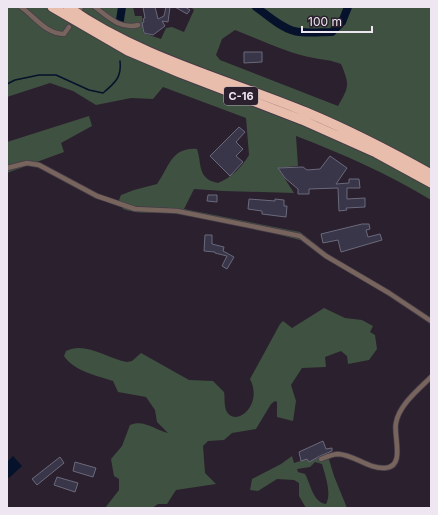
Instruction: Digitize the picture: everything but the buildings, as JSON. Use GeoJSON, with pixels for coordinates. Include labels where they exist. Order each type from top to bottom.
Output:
{"type":"FeatureCollection","features":[{"type":"Feature","properties":{"kind":"highway","name":"C-16"},"geometry":{"type":"LineString","coordinates":[[52,7],[134,53],[180,73],[302,120],[376,153],[431,182]]}},
{"type":"Feature","properties":{"kind":"highway","name":"C-16"},"geometry":{"type":"LineString","coordinates":[[68,7],[133,44],[312,115],[377,145],[431,174]]}},
{"type":"Feature","properties":{"kind":"street"},"geometry":{"type":"LineString","coordinates":[[21,7],[49,32],[64,34],[70,27]]}},
{"type":"Feature","properties":{"kind":"street"},"geometry":{"type":"LineString","coordinates":[[95,7],[123,26],[138,25]]}},
{"type":"Feature","properties":{"kind":"street"},"geometry":{"type":"LineString","coordinates":[[7,168],[27,163],[39,165],[97,196],[135,209],[177,211],[300,236],[326,256],[389,293],[431,321]]}},
{"type":"Feature","properties":{"kind":"street"},"geometry":{"type":"LineString","coordinates":[[321,459],[338,454],[373,467],[387,468],[393,465],[397,458],[398,446],[395,435],[398,414],[431,377]]}},
{"type":"Feature","properties":{"kind":"green space"},"geometry":{"type":"Polygon","coordinates":[[[7,7],[133,7],[135,16],[142,16],[143,33],[161,39],[166,28],[172,27],[184,32],[194,10],[191,7],[431,7],[431,200],[365,165],[296,136],[298,166],[278,168],[294,193],[194,189],[184,209],[300,232],[318,246],[314,249],[304,241],[224,221],[175,213],[143,213],[130,211],[123,209],[119,200],[121,195],[157,184],[172,160],[181,151],[197,149],[203,174],[211,181],[218,183],[232,175],[240,168],[249,155],[246,118],[163,87],[153,99],[131,98],[96,105],[73,91],[50,83],[7,97],[7,7]],[[235,30],[222,39],[216,55],[220,60],[338,106],[347,86],[346,77],[341,64],[294,53],[235,30]]]}},
{"type":"Feature","properties":{"kind":"green space"},"geometry":{"type":"Polygon","coordinates":[[[89,116],[92,126],[61,143],[64,152],[7,173],[7,142],[89,116]]]}},
{"type":"Feature","properties":{"kind":"green space"},"geometry":{"type":"Polygon","coordinates":[[[324,308],[345,318],[362,320],[373,326],[370,332],[375,335],[377,349],[369,360],[348,364],[347,356],[341,351],[325,357],[326,367],[302,368],[291,385],[296,401],[293,421],[277,417],[277,402],[275,401],[271,404],[256,429],[232,433],[224,440],[208,441],[203,446],[205,473],[216,484],[176,490],[167,504],[158,504],[152,508],[105,508],[119,490],[119,479],[114,476],[111,459],[122,446],[130,425],[135,423],[145,424],[168,433],[157,422],[155,410],[146,397],[118,392],[113,381],[93,375],[74,366],[64,356],[66,351],[73,348],[89,349],[127,362],[132,361],[141,353],[189,380],[213,381],[224,392],[226,410],[230,415],[235,417],[241,416],[251,406],[253,398],[253,389],[250,379],[280,324],[283,321],[292,328],[324,308]]]}},
{"type":"Feature","properties":{"kind":"green space"},"geometry":{"type":"Polygon","coordinates":[[[327,453],[334,476],[347,508],[306,508],[299,496],[299,483],[294,480],[277,479],[258,491],[250,490],[252,479],[281,464],[292,456],[294,463],[307,459],[309,462],[327,453]],[[315,462],[310,467],[297,469],[298,472],[305,474],[312,492],[318,500],[326,504],[328,500],[328,489],[322,464],[315,462]]]}},
{"type":"Feature","properties":{"kind":"water"},"geometry":{"type":"Polygon","coordinates":[[[13,456],[22,466],[9,478],[7,476],[7,462],[13,456]]]}},
{"type":"Feature","properties":{"kind":"waterway"},"geometry":{"type":"LineString","coordinates":[[120,20],[122,7]]}},
{"type":"Feature","properties":{"kind":"waterway"},"geometry":{"type":"LineString","coordinates":[[256,7],[284,27],[294,31],[308,33],[332,32],[342,22],[348,7]]}},
{"type":"Feature","properties":{"kind":"waterway"},"geometry":{"type":"LineString","coordinates":[[7,84],[15,80],[39,75],[56,75],[89,90],[103,93],[119,76],[120,61]]}}]}
